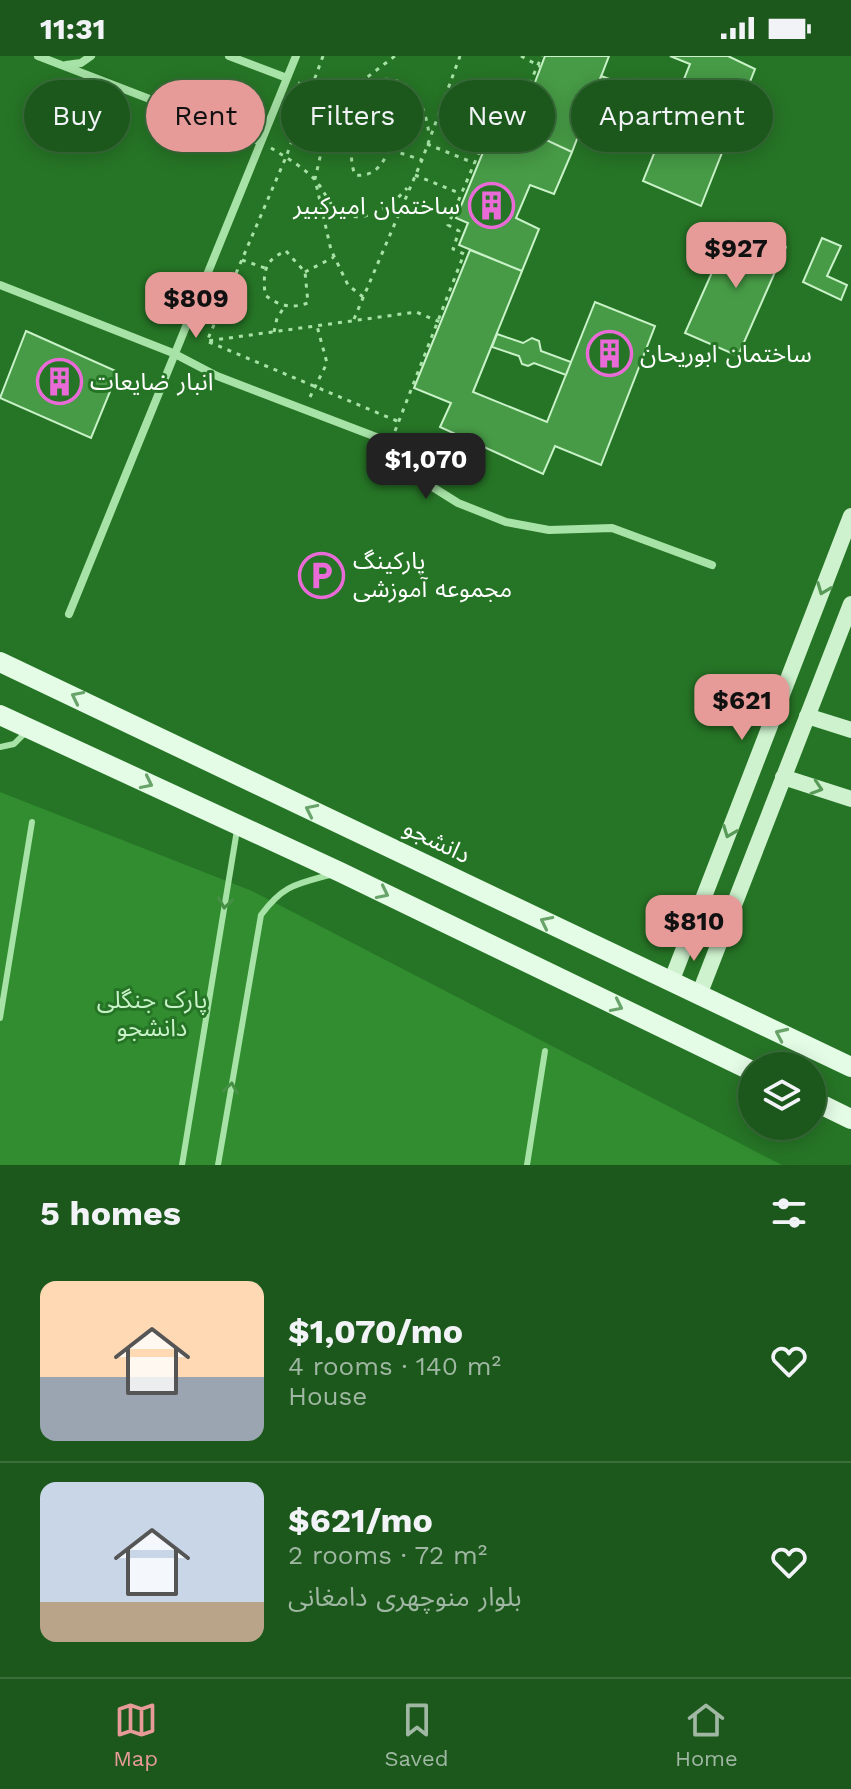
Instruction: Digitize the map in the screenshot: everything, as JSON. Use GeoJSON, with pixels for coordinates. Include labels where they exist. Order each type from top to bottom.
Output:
{"type":"FeatureCollection","features":[{"type":"Feature","properties":{"kind":"main road","name":"دانشجو"},"geometry":{"type":"LineString","coordinates":[[0,662],[851,1067]]}},
{"type":"Feature","properties":{"kind":"main road"},"geometry":{"type":"LineString","coordinates":[[0,715],[340,872],[738,1064]]}},
{"type":"Feature","properties":{"kind":"main road"},"geometry":{"type":"LineString","coordinates":[[826,1107],[851,1119]]}},
{"type":"Feature","properties":{"kind":"street"},"geometry":{"type":"LineString","coordinates":[[38,56],[146,98]]}},
{"type":"Feature","properties":{"kind":"street"},"geometry":{"type":"LineString","coordinates":[[45,56],[55,63],[68,65],[91,56]]}},
{"type":"Feature","properties":{"kind":"street"},"geometry":{"type":"LineString","coordinates":[[229,56],[287,78]]}},
{"type":"Feature","properties":{"kind":"street"},"geometry":{"type":"LineString","coordinates":[[265,133],[296,56]]}},
{"type":"Feature","properties":{"kind":"street"},"geometry":{"type":"LineString","coordinates":[[69,614],[257,152]]}},
{"type":"Feature","properties":{"kind":"street"},"geometry":{"type":"LineString","coordinates":[[0,285],[173,353],[217,376],[392,443],[423,481],[470,508],[506,522],[549,530],[612,528],[712,565]]}},
{"type":"Feature","properties":{"kind":"street"},"geometry":{"type":"LineString","coordinates":[[671,982],[851,516]]}},
{"type":"Feature","properties":{"kind":"street"},"geometry":{"type":"LineString","coordinates":[[699,995],[850,607]]}},
{"type":"Feature","properties":{"kind":"street"},"geometry":{"type":"LineString","coordinates":[[807,716],[851,730]]}},
{"type":"Feature","properties":{"kind":"street"},"geometry":{"type":"LineString","coordinates":[[783,777],[851,799]]}},
{"type":"Feature","properties":{"kind":"street"},"geometry":{"type":"LineString","coordinates":[[693,927],[696,940],[702,944],[715,943],[720,939]]}},
{"type":"Feature","properties":{"kind":"lane"},"geometry":{"type":"LineString","coordinates":[[0,747],[14,744],[30,728]]}},
{"type":"Feature","properties":{"kind":"lane"},"geometry":{"type":"LineString","coordinates":[[0,1018],[32,822]]}},
{"type":"Feature","properties":{"kind":"lane"},"geometry":{"type":"LineString","coordinates":[[182,1165],[237,826]]}},
{"type":"Feature","properties":{"kind":"lane"},"geometry":{"type":"LineString","coordinates":[[218,1165],[261,915],[276,894],[294,885],[340,872]]}},
{"type":"Feature","properties":{"kind":"lane"},"geometry":{"type":"LineString","coordinates":[[527,1165],[545,1051]]}},
{"type":"Feature","properties":{"kind":"path"},"geometry":{"type":"LineString","coordinates":[[314,80],[323,56]]}},
{"type":"Feature","properties":{"kind":"path"},"geometry":{"type":"LineString","coordinates":[[363,80],[395,56]]}},
{"type":"Feature","properties":{"kind":"path"},"geometry":{"type":"LineString","coordinates":[[354,321],[422,160],[460,56]]}},
{"type":"Feature","properties":{"kind":"path"},"geometry":{"type":"LineString","coordinates":[[521,56],[540,66]]}},
{"type":"Feature","properties":{"kind":"path"},"geometry":{"type":"LineString","coordinates":[[392,443],[397,421],[464,254],[453,249],[459,231],[448,225],[460,194],[469,180],[486,136],[497,140],[507,119],[514,118],[542,56]]}},
{"type":"Feature","properties":{"kind":"path"},"geometry":{"type":"LineString","coordinates":[[276,107],[281,109]]}},
{"type":"Feature","properties":{"kind":"path"},"geometry":{"type":"LineString","coordinates":[[423,111],[429,138]]}},
{"type":"Feature","properties":{"kind":"path"},"geometry":{"type":"LineString","coordinates":[[427,144],[474,163]]}},
{"type":"Feature","properties":{"kind":"path"},"geometry":{"type":"LineString","coordinates":[[207,341],[288,152]]}},
{"type":"Feature","properties":{"kind":"path"},"geometry":{"type":"LineString","coordinates":[[321,152],[315,179],[335,257],[348,285],[363,297]]}},
{"type":"Feature","properties":{"kind":"path"},"geometry":{"type":"LineString","coordinates":[[351,152],[355,175],[363,176],[378,168],[389,152]]}},
{"type":"Feature","properties":{"kind":"path"},"geometry":{"type":"LineString","coordinates":[[396,152],[422,160]]}},
{"type":"Feature","properties":{"kind":"path"},"geometry":{"type":"LineString","coordinates":[[286,157],[315,179],[338,211],[352,216],[375,213],[389,206],[410,184]]}},
{"type":"Feature","properties":{"kind":"path"},"geometry":{"type":"LineString","coordinates":[[415,175],[460,194]]}},
{"type":"Feature","properties":{"kind":"path"},"geometry":{"type":"LineString","coordinates":[[286,251],[305,272],[308,303],[285,306],[265,295],[265,268],[272,257],[286,251]]}},
{"type":"Feature","properties":{"kind":"path"},"geometry":{"type":"LineString","coordinates":[[305,272],[335,257]]}},
{"type":"Feature","properties":{"kind":"path"},"geometry":{"type":"LineString","coordinates":[[242,260],[265,268]]}},
{"type":"Feature","properties":{"kind":"path"},"geometry":{"type":"LineString","coordinates":[[274,332],[277,318],[285,306]]}},
{"type":"Feature","properties":{"kind":"path"},"geometry":{"type":"LineString","coordinates":[[207,341],[416,312],[438,321]]}},
{"type":"Feature","properties":{"kind":"path"},"geometry":{"type":"LineString","coordinates":[[304,409],[327,363],[317,326]]}},
{"type":"Feature","properties":{"kind":"path"},"geometry":{"type":"LineString","coordinates":[[207,341],[397,421]]}},
{"type":"Feature","properties":{"kind":"green space","name":"پارک جنگلی دانشجو"},"geometry":{"type":"Polygon","coordinates":[[[0,792],[252,891],[782,1165],[0,1165],[0,792]]]}},
{"type":"Feature","properties":{"kind":"building"},"geometry":{"type":"Polygon","coordinates":[[[545,56],[609,56],[600,80],[571,80],[571,152],[555,144],[555,80],[536,80],[545,56]]]}},
{"type":"Feature","properties":{"kind":"building"},"geometry":{"type":"Polygon","coordinates":[[[670,56],[728,56],[755,69],[751,80],[684,80],[690,64],[670,56]]]}},
{"type":"Feature","properties":{"kind":"building","name":"ساختمان امیرکبیر"},"geometry":{"type":"Polygon","coordinates":[[[555,144],[572,152],[554,194],[530,185],[516,218],[539,229],[522,271],[459,245],[468,223],[456,218],[483,152],[555,152],[555,144]]]}},
{"type":"Feature","properties":{"kind":"building"},"geometry":{"type":"Polygon","coordinates":[[[655,152],[722,152],[701,206],[643,181],[655,152]]]}},
{"type":"Feature","properties":{"kind":"building"},"geometry":{"type":"Polygon","coordinates":[[[734,223],[786,247],[738,356],[685,333],[734,223]]]}},
{"type":"Feature","properties":{"kind":"building"},"geometry":{"type":"Polygon","coordinates":[[[822,238],[841,246],[827,276],[847,285],[841,300],[803,282],[822,238]]]}},
{"type":"Feature","properties":{"kind":"building","name":"ساختمان ابوریحان"},"geometry":{"type":"Polygon","coordinates":[[[470,250],[522,271],[473,392],[547,422],[595,302],[655,326],[601,465],[555,446],[543,474],[440,427],[451,403],[414,388],[470,250]]]}},
{"type":"Feature","properties":{"kind":"building","name":"انبار ضایعات"},"geometry":{"type":"Polygon","coordinates":[[[26,331],[118,372],[91,438],[0,398],[26,331]]]}},
{"type":"Feature","properties":{"kind":"building"},"geometry":{"type":"Polygon","coordinates":[[[497,334],[523,343],[532,338],[539,341],[541,351],[571,362],[566,375],[534,363],[528,366],[522,364],[519,356],[492,347],[497,334]]]}},
{"type":"Feature","properties":{"kind":"place","name":"ساختمان امیرکبیر"},"geometry":{"type":"Point","coordinates":[491,206]}},
{"type":"Feature","properties":{"kind":"place","name":"ساختمان ابوریحان"},"geometry":{"type":"Point","coordinates":[609,354]}},
{"type":"Feature","properties":{"kind":"place","name":"انبار ضایعات"},"geometry":{"type":"Point","coordinates":[59,382]}},
{"type":"Feature","properties":{"kind":"place","name":"پارکینگ مجموعه آموزشی"},"geometry":{"type":"Point","coordinates":[322,575]}}]}
